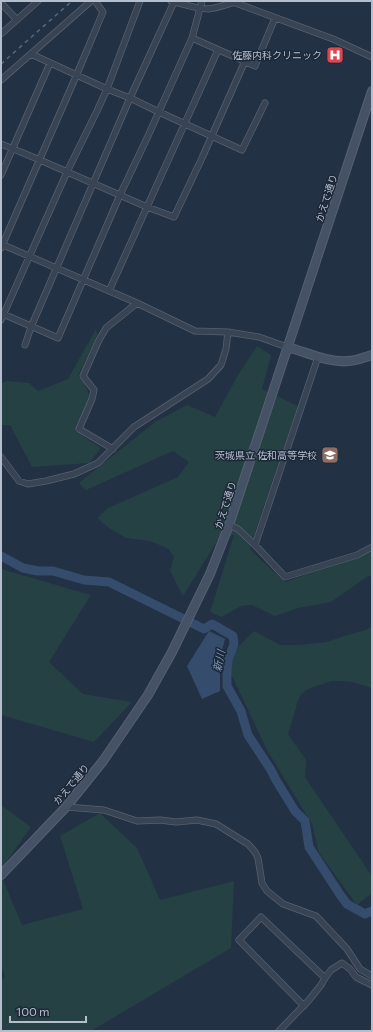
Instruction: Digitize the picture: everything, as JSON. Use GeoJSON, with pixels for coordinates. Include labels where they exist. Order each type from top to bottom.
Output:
{"type":"FeatureCollection","features":[{"type":"Feature","properties":{"kind":"street"},"geometry":{"type":"LineString","coordinates":[[1,34],[37,1]]}},
{"type":"Feature","properties":{"kind":"street"},"geometry":{"type":"LineString","coordinates":[[1,80],[91,1]]}},
{"type":"Feature","properties":{"kind":"street"},"geometry":{"type":"LineString","coordinates":[[95,1],[103,12],[2,246],[83,279],[195,330],[228,332],[259,337],[318,357],[336,361],[348,361],[372,355]]}},
{"type":"Feature","properties":{"kind":"street"},"geometry":{"type":"LineString","coordinates":[[140,1],[107,89],[67,172],[2,316],[58,338],[120,195],[192,38],[202,1]]}},
{"type":"Feature","properties":{"kind":"street"},"geometry":{"type":"LineString","coordinates":[[25,345],[56,268],[172,1],[209,9],[240,1]]}},
{"type":"Feature","properties":{"kind":"street"},"geometry":{"type":"LineString","coordinates":[[233,2],[333,39],[372,57]]}},
{"type":"Feature","properties":{"kind":"street"},"geometry":{"type":"LineString","coordinates":[[1,3],[17,20]]}},
{"type":"Feature","properties":{"kind":"street"},"geometry":{"type":"LineString","coordinates":[[192,38],[255,66],[275,18]]}},
{"type":"Feature","properties":{"kind":"street"},"geometry":{"type":"LineString","coordinates":[[109,291],[218,50]]}},
{"type":"Feature","properties":{"kind":"street"},"geometry":{"type":"LineString","coordinates":[[31,54],[242,150],[265,102]]}},
{"type":"Feature","properties":{"kind":"street"},"geometry":{"type":"LineString","coordinates":[[1,144],[147,207],[174,217],[245,61]]}},
{"type":"Feature","properties":{"kind":"street"},"geometry":{"type":"LineString","coordinates":[[1,175],[50,63]]}},
{"type":"Feature","properties":{"kind":"street","name":"かえで通り"},"geometry":{"type":"LineString","coordinates":[[1,875],[66,807],[103,761],[148,695],[165,666],[213,568],[229,526],[372,91]]}},
{"type":"Feature","properties":{"kind":"street"},"geometry":{"type":"LineString","coordinates":[[113,449],[80,429],[94,390],[83,376],[106,328],[137,303]]}},
{"type":"Feature","properties":{"kind":"street"},"geometry":{"type":"LineString","coordinates":[[1,456],[19,481],[28,484],[74,474],[98,463],[134,427],[208,379],[221,365],[226,349],[228,332]]}},
{"type":"Feature","properties":{"kind":"street"},"geometry":{"type":"LineString","coordinates":[[255,545],[318,357]]}},
{"type":"Feature","properties":{"kind":"street"},"geometry":{"type":"LineString","coordinates":[[229,526],[238,529],[285,578],[357,555],[372,548]]}},
{"type":"Feature","properties":{"kind":"street"},"geometry":{"type":"LineString","coordinates":[[66,807],[104,810],[138,821],[160,820],[176,822],[197,820],[216,824],[248,844],[255,852],[258,858],[262,883],[267,891],[283,904],[316,916],[347,949],[360,969],[372,976]]}},
{"type":"Feature","properties":{"kind":"street"},"geometry":{"type":"LineString","coordinates":[[304,1006],[239,940],[260,917],[325,978]]}},
{"type":"Feature","properties":{"kind":"street"},"geometry":{"type":"LineString","coordinates":[[279,1031],[304,1006],[321,986],[331,970],[342,963],[350,969],[356,977],[372,985]]}},
{"type":"Feature","properties":{"kind":"green space"},"geometry":{"type":"Polygon","coordinates":[[[96,329],[97,335],[78,376],[85,384],[90,398],[75,431],[101,448],[89,463],[32,467],[10,425],[1,425],[1,383],[7,381],[29,383],[38,391],[68,379],[96,329]]]}},
{"type":"Feature","properties":{"kind":"green space"},"geometry":{"type":"Polygon","coordinates":[[[257,346],[271,355],[262,389],[298,406],[250,549],[285,582],[372,552],[372,575],[331,602],[298,608],[275,616],[252,605],[241,606],[222,617],[210,612],[234,535],[219,538],[183,596],[170,571],[174,556],[167,548],[150,541],[126,538],[109,528],[97,518],[108,508],[178,477],[189,462],[173,451],[86,490],[79,483],[155,422],[187,405],[215,417],[238,375],[257,346]]]}},
{"type":"Feature","properties":{"kind":"green space"},"geometry":{"type":"Polygon","coordinates":[[[1,569],[91,595],[49,662],[83,694],[132,702],[94,742],[1,715],[1,569]]]}},
{"type":"Feature","properties":{"kind":"green space"},"geometry":{"type":"Polygon","coordinates":[[[372,626],[372,688],[352,682],[332,681],[306,690],[297,702],[288,734],[306,760],[305,777],[372,876],[372,893],[357,905],[319,853],[312,824],[267,750],[230,672],[234,651],[254,631],[280,645],[299,645],[327,642],[366,630],[372,626]]]}},
{"type":"Feature","properties":{"kind":"green space"},"geometry":{"type":"Polygon","coordinates":[[[1,805],[31,827],[1,869],[1,805]]]}},
{"type":"Feature","properties":{"kind":"green space"},"geometry":{"type":"Polygon","coordinates":[[[100,813],[137,848],[160,900],[234,881],[231,948],[91,1031],[1,1031],[1,981],[5,977],[1,965],[1,875],[22,925],[83,909],[60,836],[100,813]]]}},
{"type":"Feature","properties":{"kind":"water"},"geometry":{"type":"Polygon","coordinates":[[[209,631],[225,639],[220,658],[220,691],[202,699],[187,666],[209,631]]]}},
{"type":"Feature","properties":{"kind":"waterway","name":"新川"},"geometry":{"type":"LineString","coordinates":[[1,556],[23,568],[38,571],[53,571],[84,580],[109,582],[204,629],[212,624],[233,636],[234,644],[228,660],[227,686],[241,711],[248,735],[295,811],[305,821],[309,847],[341,896],[347,904],[365,914],[372,911]]}},
{"type":"Feature","properties":{"kind":"railway"},"geometry":{"type":"LineString","coordinates":[[1,64],[72,1]]}},
{"type":"Feature","properties":{"kind":"place","name":"佐藤内科クリニック"},"geometry":{"type":"Point","coordinates":[335,55]}},
{"type":"Feature","properties":{"kind":"place","name":"茨城県立 佐和高等学校"},"geometry":{"type":"Point","coordinates":[330,455]}}]}
